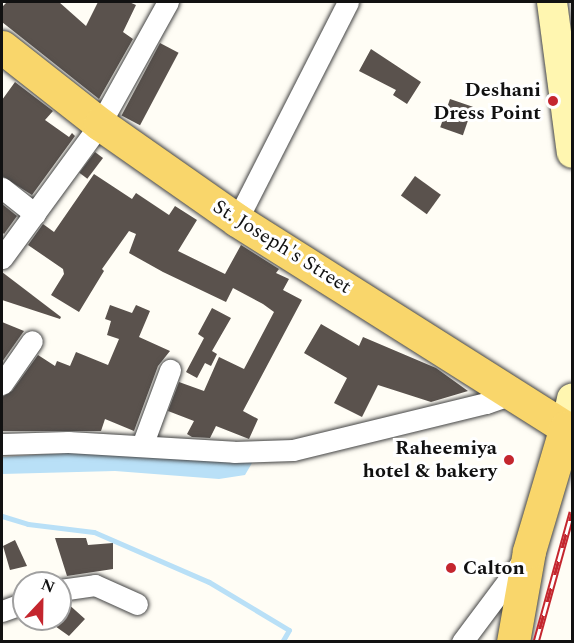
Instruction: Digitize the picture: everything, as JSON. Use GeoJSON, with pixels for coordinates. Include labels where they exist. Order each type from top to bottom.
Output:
{"type":"FeatureCollection","features":[{"type":"Feature","properties":{"kind":"main road"},"geometry":{"type":"LineString","coordinates":[[552,2],[573,153]]}},
{"type":"Feature","properties":{"kind":"main road","name":"St. Joseph's Street"},"geometry":{"type":"LineString","coordinates":[[2,47],[100,124],[237,220],[515,393],[570,419]]}},
{"type":"Feature","properties":{"kind":"main road"},"geometry":{"type":"LineString","coordinates":[[513,642],[530,551],[570,419]]}},
{"type":"Feature","properties":{"kind":"street"},"geometry":{"type":"LineString","coordinates":[[2,258],[100,124],[168,2]]}},
{"type":"Feature","properties":{"kind":"street"},"geometry":{"type":"LineString","coordinates":[[237,220],[348,2]]}},
{"type":"Feature","properties":{"kind":"street"},"geometry":{"type":"LineString","coordinates":[[2,188],[35,214]]}},
{"type":"Feature","properties":{"kind":"street"},"geometry":{"type":"LineString","coordinates":[[2,384],[32,341]]}},
{"type":"Feature","properties":{"kind":"street"},"geometry":{"type":"LineString","coordinates":[[143,443],[170,370]]}},
{"type":"Feature","properties":{"kind":"street"},"geometry":{"type":"LineString","coordinates":[[2,444],[143,443],[234,452],[293,450],[486,404],[515,393]]}},
{"type":"Feature","properties":{"kind":"street"},"geometry":{"type":"LineString","coordinates":[[462,642],[530,551]]}},
{"type":"Feature","properties":{"kind":"street"},"geometry":{"type":"LineString","coordinates":[[72,588],[95,585],[137,604]]}},
{"type":"Feature","properties":{"kind":"water"},"geometry":{"type":"Polygon","coordinates":[[[94,451],[248,458],[252,463],[245,475],[219,479],[115,471],[2,474],[2,457],[94,451]]]}},
{"type":"Feature","properties":{"kind":"building"},"geometry":{"type":"Polygon","coordinates":[[[7,2],[59,2],[86,26],[98,2],[129,2],[136,5],[123,32],[133,39],[99,99],[2,22],[2,7],[7,2]]]}},
{"type":"Feature","properties":{"kind":"building"},"geometry":{"type":"Polygon","coordinates":[[[160,43],[179,53],[140,125],[122,115],[160,43]]]}},
{"type":"Feature","properties":{"kind":"building"},"geometry":{"type":"Polygon","coordinates":[[[371,49],[421,82],[407,104],[393,95],[396,90],[359,71],[371,49]]]}},
{"type":"Feature","properties":{"kind":"building"},"geometry":{"type":"Polygon","coordinates":[[[15,82],[53,111],[45,120],[69,137],[72,133],[75,136],[32,195],[2,176],[2,100],[15,82]]]}},
{"type":"Feature","properties":{"kind":"building"},"geometry":{"type":"Polygon","coordinates":[[[450,99],[473,107],[463,135],[440,127],[450,99]]]}},
{"type":"Feature","properties":{"kind":"building"},"geometry":{"type":"Polygon","coordinates":[[[95,152],[103,158],[87,179],[79,173],[95,152]]]}},
{"type":"Feature","properties":{"kind":"building"},"geometry":{"type":"Polygon","coordinates":[[[94,174],[132,199],[136,193],[169,215],[175,206],[197,220],[178,251],[225,274],[241,245],[279,269],[276,273],[289,279],[283,290],[302,300],[243,411],[258,419],[249,439],[216,426],[210,438],[192,437],[187,434],[194,421],[168,411],[179,382],[204,391],[219,357],[244,369],[274,312],[263,304],[233,288],[226,302],[163,272],[129,253],[136,234],[129,231],[102,269],[104,271],[79,312],[51,295],[64,274],[63,269],[28,245],[43,224],[54,232],[94,174]]]}},
{"type":"Feature","properties":{"kind":"building"},"geometry":{"type":"Polygon","coordinates":[[[415,176],[441,195],[427,214],[401,195],[415,176]]]}},
{"type":"Feature","properties":{"kind":"building"},"geometry":{"type":"Polygon","coordinates":[[[2,204],[17,216],[4,234],[2,232],[2,204]]]}},
{"type":"Feature","properties":{"kind":"building"},"geometry":{"type":"Polygon","coordinates":[[[2,272],[61,317],[60,319],[2,300],[2,272]]]}},
{"type":"Feature","properties":{"kind":"building"},"geometry":{"type":"Polygon","coordinates":[[[110,305],[132,313],[136,305],[150,311],[139,337],[170,351],[158,366],[134,431],[105,419],[101,431],[2,431],[2,397],[12,391],[38,355],[55,366],[57,361],[70,366],[76,352],[108,365],[119,339],[107,335],[111,321],[105,319],[110,305]]]}},
{"type":"Feature","properties":{"kind":"building"},"geometry":{"type":"Polygon","coordinates":[[[212,308],[231,318],[212,351],[217,354],[211,366],[205,363],[197,378],[186,372],[204,338],[198,334],[212,308]]]}},
{"type":"Feature","properties":{"kind":"building"},"geometry":{"type":"Polygon","coordinates":[[[2,322],[24,331],[2,362],[2,322]]]}},
{"type":"Feature","properties":{"kind":"building"},"geometry":{"type":"Polygon","coordinates":[[[321,324],[359,346],[363,337],[436,368],[468,391],[431,402],[378,385],[362,417],[334,403],[347,378],[304,353],[321,324]]]}},
{"type":"Feature","properties":{"kind":"building"},"geometry":{"type":"Polygon","coordinates":[[[55,538],[86,538],[88,545],[113,543],[113,569],[72,575],[72,571],[65,571],[55,538]]]}},
{"type":"Feature","properties":{"kind":"building"},"geometry":{"type":"Polygon","coordinates":[[[15,540],[27,566],[10,570],[3,546],[15,540]]]}},
{"type":"Feature","properties":{"kind":"building"},"geometry":{"type":"Polygon","coordinates":[[[72,607],[85,619],[69,636],[62,631],[72,631],[72,607]]]}},
{"type":"Feature","properties":{"kind":"waterway"},"geometry":{"type":"LineString","coordinates":[[2,516],[28,524],[94,532],[209,582],[289,630],[282,642]]}},
{"type":"Feature","properties":{"kind":"railway"},"geometry":{"type":"LineString","coordinates":[[536,642],[572,512]]}},
{"type":"Feature","properties":{"kind":"place","name":"Deshani Dress Point"},"geometry":{"type":"Point","coordinates":[553,101]}},
{"type":"Feature","properties":{"kind":"place","name":"Raheemiya hotel & bakery"},"geometry":{"type":"Point","coordinates":[509,460]}},
{"type":"Feature","properties":{"kind":"place","name":"Calton"},"geometry":{"type":"Point","coordinates":[451,568]}}]}
